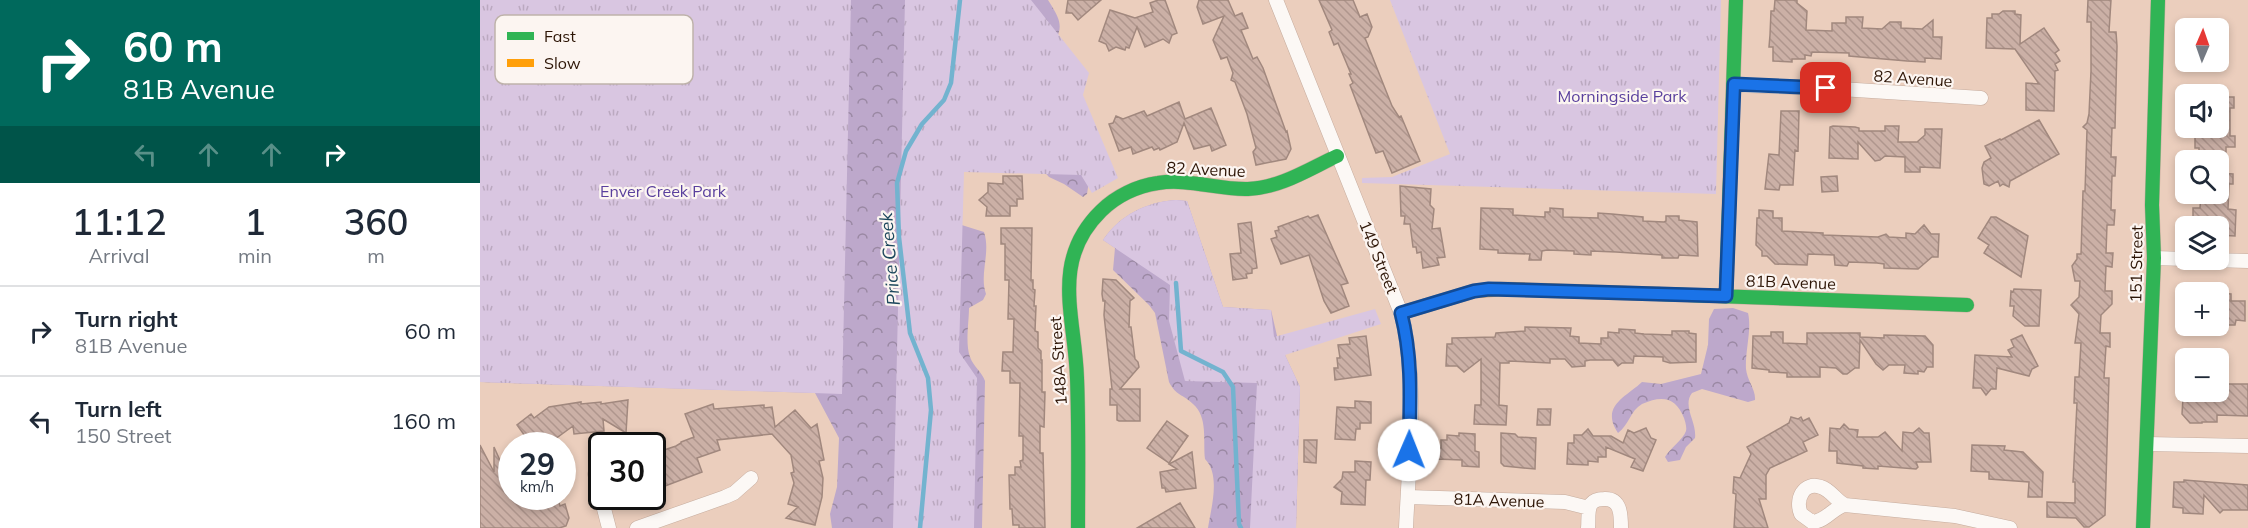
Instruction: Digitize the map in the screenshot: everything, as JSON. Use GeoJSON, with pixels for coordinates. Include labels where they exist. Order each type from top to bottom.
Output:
{"type":"FeatureCollection","features":[{"type":"Feature","properties":{"kind":"street","name":"149 Street"},"geometry":{"type":"LineString","coordinates":[[1276,0],[1401,313],[1407,337],[1411,384],[1406,528]]}},
{"type":"Feature","properties":{"kind":"street"},"geometry":{"type":"LineString","coordinates":[[1726,296],[1736,0]]}},
{"type":"Feature","properties":{"kind":"street","name":"151 Street"},"geometry":{"type":"LineString","coordinates":[[2143,528],[2154,258],[2153,194],[2158,0]]}},
{"type":"Feature","properties":{"kind":"street","name":"82 Avenue"},"geometry":{"type":"LineString","coordinates":[[1734,84],[1837,88],[1981,98]]}},
{"type":"Feature","properties":{"kind":"street","name":"82 Avenue"},"geometry":{"type":"LineString","coordinates":[[1108,204],[1130,190],[1162,183],[1184,182],[1244,189],[1269,186],[1337,156]]}},
{"type":"Feature","properties":{"kind":"street","name":"148A Street"},"geometry":{"type":"LineString","coordinates":[[1078,528],[1077,371],[1069,277],[1074,253],[1082,235],[1108,204]]}},
{"type":"Feature","properties":{"kind":"street"},"geometry":{"type":"LineString","coordinates":[[2154,258],[2175,259]]}},
{"type":"Feature","properties":{"kind":"street"},"geometry":{"type":"LineString","coordinates":[[2229,260],[2248,261]]}},
{"type":"Feature","properties":{"kind":"street","name":"81B Avenue"},"geometry":{"type":"LineString","coordinates":[[1401,313],[1474,291],[1489,289],[1967,305]]}},
{"type":"Feature","properties":{"kind":"street"},"geometry":{"type":"LineString","coordinates":[[2147,444],[2248,446]]}},
{"type":"Feature","properties":{"kind":"street"},"geometry":{"type":"LineString","coordinates":[[637,528],[725,497],[734,493],[751,478]]}},
{"type":"Feature","properties":{"kind":"street","name":"81A Avenue"},"geometry":{"type":"LineString","coordinates":[[1408,497],[1565,502],[1589,508],[1593,502],[1608,499],[1614,501],[1620,510],[1621,528]]}},
{"type":"Feature","properties":{"kind":"street"},"geometry":{"type":"LineString","coordinates":[[1845,505],[1961,516],[2010,528]]}},
{"type":"Feature","properties":{"kind":"street"},"geometry":{"type":"LineString","coordinates":[[1588,528],[1589,508]]}},
{"type":"Feature","properties":{"kind":"street"},"geometry":{"type":"LineString","coordinates":[[604,510],[609,528]]}},
{"type":"Feature","properties":{"kind":"green space","name":"Enver Creek Park"},"geometry":{"type":"Polygon","coordinates":[[[480,0],[1048,0],[1060,28],[1048,57],[1089,181],[1087,194],[1083,197],[1049,177],[1036,163],[967,169],[956,175],[949,221],[984,232],[986,240],[984,286],[986,294],[983,300],[969,308],[967,339],[970,357],[985,381],[982,528],[832,528],[830,514],[837,487],[839,438],[815,393],[480,382],[480,0]]]}},
{"type":"Feature","properties":{"kind":"green space","name":"Enver Creek Park"},"geometry":{"type":"Polygon","coordinates":[[[480,0],[851,0],[842,394],[480,382],[480,0]]]}},
{"type":"Feature","properties":{"kind":"green space"},"geometry":{"type":"Polygon","coordinates":[[[905,0],[1031,0],[1089,73],[1083,95],[1118,178],[1092,193],[1081,175],[964,172],[959,352],[977,378],[974,528],[893,528],[905,0]]]}},
{"type":"Feature","properties":{"kind":"green space","name":"Morningside Park"},"geometry":{"type":"Polygon","coordinates":[[[1390,0],[1721,0],[1716,194],[1362,183],[1362,178],[1392,177],[1450,154],[1390,0]]]}},
{"type":"Feature","properties":{"kind":"green space"},"geometry":{"type":"Polygon","coordinates":[[[1176,200],[1187,201],[1223,307],[1271,310],[1278,340],[1300,387],[1296,528],[1208,528],[1214,483],[1210,466],[1205,459],[1201,415],[1198,409],[1177,392],[1169,382],[1155,313],[1113,270],[1115,248],[1103,240],[1117,223],[1144,207],[1176,200]]]}},
{"type":"Feature","properties":{"kind":"green space"},"geometry":{"type":"Polygon","coordinates":[[[1165,201],[1187,201],[1223,307],[1271,310],[1274,337],[1375,309],[1381,324],[1285,355],[1300,387],[1296,528],[1250,528],[1257,383],[1185,381],[1169,321],[1170,285],[1103,240],[1117,223],[1135,211],[1165,201]]]}},
{"type":"Feature","properties":{"kind":"green space"},"geometry":{"type":"Polygon","coordinates":[[[1733,308],[1748,313],[1746,369],[1755,400],[1748,402],[1702,389],[1692,393],[1689,398],[1689,409],[1695,438],[1686,447],[1680,460],[1668,462],[1665,457],[1682,438],[1686,429],[1681,411],[1668,400],[1656,399],[1642,404],[1618,433],[1613,424],[1613,409],[1642,382],[1661,384],[1701,374],[1708,345],[1709,319],[1714,309],[1733,308]]]}},
{"type":"Feature","properties":{"kind":"building"},"geometry":{"type":"Polygon","coordinates":[[[1068,0],[1101,0],[1078,20],[1072,13],[1066,13],[1068,0]]]}},
{"type":"Feature","properties":{"kind":"building"},"geometry":{"type":"Polygon","coordinates":[[[1165,0],[1177,33],[1172,35],[1169,43],[1163,39],[1145,47],[1137,27],[1129,48],[1126,47],[1125,50],[1116,47],[1109,51],[1106,44],[1099,41],[1110,10],[1135,18],[1153,12],[1150,3],[1165,0]]]}},
{"type":"Feature","properties":{"kind":"building"},"geometry":{"type":"Polygon","coordinates":[[[1199,0],[1228,0],[1235,16],[1242,13],[1248,28],[1241,30],[1253,59],[1257,57],[1263,68],[1287,131],[1291,149],[1286,159],[1256,165],[1253,152],[1256,148],[1247,114],[1235,82],[1231,80],[1233,73],[1227,57],[1221,59],[1213,40],[1224,16],[1203,24],[1197,7],[1199,0]]]}},
{"type":"Feature","properties":{"kind":"building"},"geometry":{"type":"Polygon","coordinates":[[[1319,0],[1353,0],[1360,17],[1367,14],[1372,27],[1368,37],[1365,38],[1392,106],[1399,117],[1401,116],[1420,161],[1392,173],[1383,151],[1376,153],[1350,85],[1353,83],[1349,74],[1351,74],[1338,43],[1334,45],[1329,32],[1332,30],[1319,0]]]}},
{"type":"Feature","properties":{"kind":"building"},"geometry":{"type":"Polygon","coordinates":[[[1775,0],[1797,0],[1797,3],[1807,11],[1806,30],[1832,31],[1832,23],[1846,23],[1846,17],[1863,17],[1862,28],[1882,29],[1890,22],[1901,22],[1901,28],[1922,29],[1933,20],[1933,37],[1942,37],[1941,59],[1925,58],[1925,62],[1849,56],[1849,53],[1812,52],[1811,56],[1805,55],[1805,59],[1792,59],[1792,62],[1773,61],[1773,47],[1769,47],[1771,11],[1774,11],[1775,0]]]}},
{"type":"Feature","properties":{"kind":"building"},"geometry":{"type":"Polygon","coordinates":[[[2088,0],[2111,0],[2109,32],[2116,32],[2117,46],[2115,128],[2112,128],[2111,157],[2116,157],[2115,176],[2112,176],[2111,210],[2115,210],[2114,225],[2107,225],[2106,253],[2113,253],[2112,267],[2106,266],[2105,291],[2112,291],[2112,304],[2101,315],[2100,333],[2110,333],[2110,347],[2106,346],[2104,378],[2109,378],[2105,515],[2089,527],[2084,527],[2076,518],[2047,517],[2047,502],[2075,503],[2075,482],[2073,482],[2077,403],[2074,403],[2075,377],[2079,377],[2081,343],[2075,343],[2079,314],[2071,305],[2079,297],[2080,281],[2075,281],[2072,266],[2077,259],[2077,254],[2081,254],[2083,191],[2085,191],[2087,130],[2083,127],[2087,123],[2089,114],[2091,71],[2091,22],[2087,22],[2088,0]]]}},
{"type":"Feature","properties":{"kind":"building"},"geometry":{"type":"Polygon","coordinates":[[[2003,11],[2015,11],[2015,14],[2021,15],[2020,44],[2044,28],[2059,50],[2055,53],[2060,61],[2055,64],[2058,70],[2055,71],[2054,111],[2026,110],[2026,83],[2039,84],[2015,49],[1986,48],[1987,18],[1992,18],[1992,14],[1999,14],[2003,11]]]}},
{"type":"Feature","properties":{"kind":"building"},"geometry":{"type":"Polygon","coordinates":[[[2229,97],[2234,97],[2234,108],[2230,108],[2230,136],[2235,136],[2235,147],[2226,147],[2226,150],[2195,148],[2195,138],[2229,138],[2229,97]]]}},
{"type":"Feature","properties":{"kind":"building"},"geometry":{"type":"Polygon","coordinates":[[[1179,102],[1185,119],[1211,108],[1226,145],[1212,151],[1210,145],[1194,149],[1184,123],[1177,142],[1160,150],[1159,148],[1154,150],[1152,147],[1133,154],[1131,147],[1119,151],[1109,124],[1113,123],[1116,116],[1123,119],[1144,111],[1147,116],[1179,102]]]}},
{"type":"Feature","properties":{"kind":"building"},"geometry":{"type":"Polygon","coordinates":[[[1781,111],[1799,111],[1798,151],[1795,150],[1793,185],[1780,185],[1779,190],[1765,189],[1769,154],[1779,155],[1781,111]]]}},
{"type":"Feature","properties":{"kind":"building"},"geometry":{"type":"Polygon","coordinates":[[[2039,120],[2059,154],[2010,181],[2009,187],[2003,184],[2000,186],[1998,181],[1989,186],[1984,184],[1982,168],[1984,162],[1991,158],[1985,146],[2039,120]]]}},
{"type":"Feature","properties":{"kind":"building"},"geometry":{"type":"Polygon","coordinates":[[[1885,126],[1899,126],[1898,142],[1917,142],[1925,135],[1925,129],[1942,129],[1940,168],[1920,167],[1920,172],[1905,172],[1905,157],[1885,156],[1875,161],[1858,142],[1858,159],[1829,158],[1830,127],[1855,127],[1859,128],[1859,131],[1885,131],[1885,126]]]}},
{"type":"Feature","properties":{"kind":"building"},"geometry":{"type":"Polygon","coordinates":[[[2229,174],[2233,174],[2233,184],[2229,184],[2229,174]]]}},
{"type":"Feature","properties":{"kind":"building"},"geometry":{"type":"Polygon","coordinates":[[[1003,176],[1022,176],[1023,199],[1017,199],[1017,206],[1010,206],[1010,216],[986,216],[987,207],[979,200],[988,192],[988,183],[1003,184],[1003,176]]]}},
{"type":"Feature","properties":{"kind":"building"},"geometry":{"type":"Polygon","coordinates":[[[1837,176],[1838,191],[1822,192],[1821,177],[1837,176]]]}},
{"type":"Feature","properties":{"kind":"building"},"geometry":{"type":"Polygon","coordinates":[[[1400,186],[1431,189],[1430,205],[1434,209],[1432,229],[1440,228],[1445,257],[1437,258],[1439,265],[1423,268],[1421,252],[1417,253],[1416,247],[1413,247],[1410,224],[1404,224],[1405,216],[1401,216],[1400,186]]]}},
{"type":"Feature","properties":{"kind":"building"},"geometry":{"type":"Polygon","coordinates":[[[2200,204],[2228,204],[2228,209],[2236,210],[2235,236],[2229,236],[2229,216],[2193,216],[2193,208],[2200,208],[2200,204]]]}},
{"type":"Feature","properties":{"kind":"building"},"geometry":{"type":"Polygon","coordinates":[[[1481,208],[1513,209],[1513,215],[1545,217],[1545,212],[1550,212],[1550,208],[1563,209],[1563,217],[1598,218],[1598,213],[1643,217],[1643,221],[1664,222],[1666,216],[1679,216],[1679,220],[1697,222],[1698,256],[1679,255],[1678,258],[1662,258],[1662,255],[1591,251],[1591,255],[1574,254],[1574,251],[1547,250],[1542,251],[1541,260],[1529,260],[1530,254],[1498,253],[1498,250],[1480,249],[1481,208]]]}},
{"type":"Feature","properties":{"kind":"building"},"geometry":{"type":"Polygon","coordinates":[[[1759,210],[1773,211],[1773,218],[1782,218],[1782,231],[1823,233],[1823,235],[1878,237],[1886,234],[1889,237],[1906,238],[1906,233],[1915,234],[1924,225],[1931,234],[1939,234],[1938,257],[1932,257],[1918,269],[1884,268],[1884,264],[1877,263],[1849,262],[1847,266],[1835,265],[1834,255],[1808,254],[1807,265],[1775,264],[1767,256],[1762,256],[1762,251],[1756,245],[1759,210]]]}},
{"type":"Feature","properties":{"kind":"building"},"geometry":{"type":"Polygon","coordinates":[[[1318,215],[1348,283],[1341,285],[1349,306],[1331,313],[1324,301],[1309,255],[1281,264],[1271,239],[1277,237],[1275,231],[1279,230],[1278,227],[1308,216],[1310,218],[1318,215]]]}},
{"type":"Feature","properties":{"kind":"building"},"geometry":{"type":"Polygon","coordinates":[[[1991,217],[1996,217],[2028,236],[2021,277],[1984,253],[1989,245],[1978,238],[1991,217]]]}},
{"type":"Feature","properties":{"kind":"building"},"geometry":{"type":"Polygon","coordinates":[[[1251,222],[1257,268],[1252,269],[1252,273],[1246,274],[1247,278],[1233,280],[1230,254],[1241,253],[1238,224],[1251,222]]]}},
{"type":"Feature","properties":{"kind":"building"},"geometry":{"type":"Polygon","coordinates":[[[1001,228],[1032,228],[1031,280],[1033,280],[1035,290],[1035,331],[1038,332],[1038,348],[1041,351],[1042,392],[1045,392],[1044,427],[1040,426],[1040,453],[1043,453],[1045,528],[1019,528],[1019,525],[1013,525],[1012,509],[1010,509],[1009,475],[1015,475],[1015,467],[1021,467],[1023,436],[1019,436],[1020,383],[1010,383],[1010,371],[1002,371],[1003,352],[1013,352],[1014,319],[1008,319],[1009,280],[1005,280],[1005,244],[1001,244],[1001,228]]]}},
{"type":"Feature","properties":{"kind":"building"},"geometry":{"type":"Polygon","coordinates":[[[1103,279],[1116,280],[1134,298],[1130,301],[1129,327],[1131,327],[1135,359],[1139,367],[1120,389],[1140,389],[1140,421],[1117,420],[1117,405],[1110,405],[1110,389],[1112,389],[1104,315],[1105,301],[1103,301],[1102,294],[1103,279]]]}},
{"type":"Feature","properties":{"kind":"building"},"geometry":{"type":"Polygon","coordinates":[[[2014,289],[2041,290],[2039,326],[2025,326],[2013,316],[2014,306],[2010,306],[2011,291],[2013,292],[2014,289]]]}},
{"type":"Feature","properties":{"kind":"building"},"geometry":{"type":"Polygon","coordinates":[[[2229,294],[2231,294],[2231,301],[2245,301],[2245,321],[2236,320],[2235,325],[2229,325],[2229,294]]]}},
{"type":"Feature","properties":{"kind":"building"},"geometry":{"type":"Polygon","coordinates":[[[1525,327],[1571,328],[1570,336],[1579,337],[1579,343],[1601,344],[1601,338],[1608,338],[1608,332],[1619,333],[1619,329],[1635,330],[1635,333],[1672,335],[1672,331],[1689,331],[1689,333],[1696,334],[1696,362],[1670,363],[1663,361],[1663,357],[1634,356],[1633,363],[1622,363],[1618,366],[1613,360],[1590,360],[1585,361],[1585,366],[1572,367],[1565,359],[1550,359],[1550,363],[1509,361],[1509,363],[1500,363],[1499,405],[1507,406],[1506,425],[1474,424],[1475,405],[1481,405],[1481,359],[1464,372],[1457,366],[1446,366],[1447,344],[1452,344],[1452,338],[1495,337],[1496,333],[1525,331],[1525,327]]]}},
{"type":"Feature","properties":{"kind":"building"},"geometry":{"type":"Polygon","coordinates":[[[1771,332],[1783,332],[1783,343],[1807,344],[1807,333],[1860,333],[1860,337],[1884,338],[1884,335],[1925,336],[1933,345],[1933,367],[1927,367],[1924,372],[1918,371],[1918,374],[1904,373],[1905,365],[1889,365],[1883,370],[1876,364],[1860,340],[1859,368],[1847,374],[1843,374],[1836,368],[1820,367],[1820,377],[1787,377],[1787,373],[1752,368],[1753,336],[1771,336],[1771,332]]]}},
{"type":"Feature","properties":{"kind":"building"},"geometry":{"type":"Polygon","coordinates":[[[2022,335],[2038,366],[2032,369],[2029,376],[1997,368],[1996,389],[1991,389],[1986,395],[1981,388],[1973,388],[1975,355],[2012,357],[2008,350],[2014,347],[2011,340],[2022,335]]]}},
{"type":"Feature","properties":{"kind":"building"},"geometry":{"type":"Polygon","coordinates":[[[1366,336],[1371,375],[1335,380],[1334,368],[1338,368],[1337,358],[1340,358],[1338,345],[1350,344],[1349,338],[1366,336]]]}},
{"type":"Feature","properties":{"kind":"building"},"geometry":{"type":"Polygon","coordinates":[[[2229,384],[2248,384],[2248,416],[2217,415],[2217,422],[2190,423],[2182,414],[2183,402],[2229,402],[2229,384]]]}},
{"type":"Feature","properties":{"kind":"building"},"geometry":{"type":"Polygon","coordinates":[[[628,400],[626,432],[603,419],[604,431],[576,434],[573,426],[565,432],[522,432],[517,425],[531,414],[534,418],[549,407],[581,402],[581,404],[601,402],[601,404],[628,400]]]}},
{"type":"Feature","properties":{"kind":"building"},"geometry":{"type":"Polygon","coordinates":[[[1355,401],[1371,402],[1371,423],[1360,423],[1360,429],[1356,429],[1355,440],[1335,439],[1337,407],[1355,408],[1355,401]]]}},
{"type":"Feature","properties":{"kind":"building"},"geometry":{"type":"Polygon","coordinates":[[[713,404],[714,409],[764,405],[764,408],[772,407],[775,427],[795,410],[811,428],[817,424],[824,460],[819,461],[823,478],[822,497],[815,525],[786,518],[798,507],[788,504],[794,483],[791,473],[794,472],[791,455],[772,434],[717,440],[720,450],[697,458],[702,472],[666,486],[666,449],[694,437],[685,414],[713,404]]]}},
{"type":"Feature","properties":{"kind":"building"},"geometry":{"type":"Polygon","coordinates":[[[1538,409],[1551,409],[1550,425],[1537,425],[1538,409]]]}},
{"type":"Feature","properties":{"kind":"building"},"geometry":{"type":"Polygon","coordinates":[[[1791,417],[1798,419],[1801,417],[1803,421],[1809,418],[1818,435],[1803,442],[1807,451],[1770,468],[1766,475],[1766,499],[1759,499],[1768,528],[1734,528],[1736,494],[1733,493],[1734,477],[1740,478],[1751,454],[1747,447],[1789,423],[1791,417]]]}},
{"type":"Feature","properties":{"kind":"building"},"geometry":{"type":"Polygon","coordinates":[[[1167,421],[1188,436],[1169,463],[1147,448],[1167,421]]]}},
{"type":"Feature","properties":{"kind":"building"},"geometry":{"type":"Polygon","coordinates":[[[1844,424],[1849,429],[1858,430],[1857,437],[1878,437],[1885,432],[1902,451],[1903,432],[1913,433],[1919,428],[1924,433],[1929,433],[1931,462],[1916,462],[1918,467],[1916,469],[1878,466],[1878,469],[1863,468],[1863,466],[1837,463],[1837,451],[1829,451],[1830,428],[1840,429],[1844,424]]]}},
{"type":"Feature","properties":{"kind":"building"},"geometry":{"type":"Polygon","coordinates":[[[1646,428],[1651,438],[1656,440],[1643,471],[1631,467],[1635,459],[1606,447],[1606,457],[1598,457],[1598,462],[1588,461],[1588,465],[1567,464],[1568,443],[1574,443],[1574,435],[1582,435],[1588,429],[1593,436],[1611,436],[1623,443],[1628,430],[1634,433],[1646,428]]]}},
{"type":"Feature","properties":{"kind":"building"},"geometry":{"type":"Polygon","coordinates":[[[1459,433],[1475,434],[1475,451],[1479,452],[1479,467],[1462,466],[1462,460],[1436,459],[1437,448],[1441,448],[1441,440],[1447,440],[1447,435],[1459,436],[1459,433]]]}},
{"type":"Feature","properties":{"kind":"building"},"geometry":{"type":"Polygon","coordinates":[[[1501,433],[1536,438],[1535,469],[1504,466],[1501,463],[1501,433]]]}},
{"type":"Feature","properties":{"kind":"building"},"geometry":{"type":"Polygon","coordinates":[[[1304,440],[1317,440],[1316,463],[1304,462],[1304,440]]]}},
{"type":"Feature","properties":{"kind":"building"},"geometry":{"type":"Polygon","coordinates":[[[480,445],[494,472],[494,447],[498,456],[498,510],[567,510],[569,518],[566,526],[559,528],[480,528],[480,445]]]}},
{"type":"Feature","properties":{"kind":"building"},"geometry":{"type":"Polygon","coordinates":[[[1972,445],[2005,446],[2004,450],[2023,452],[2043,472],[2042,497],[2028,497],[2029,482],[1989,479],[1989,472],[1971,471],[1972,445]]]}},
{"type":"Feature","properties":{"kind":"building"},"geometry":{"type":"Polygon","coordinates":[[[1192,452],[1196,488],[1166,492],[1165,488],[1162,488],[1160,472],[1177,469],[1169,464],[1192,452]]]}},
{"type":"Feature","properties":{"kind":"building"},"geometry":{"type":"Polygon","coordinates":[[[1355,461],[1371,462],[1370,480],[1366,480],[1365,505],[1341,504],[1342,492],[1334,487],[1342,479],[1343,472],[1355,472],[1355,461]]]}},
{"type":"Feature","properties":{"kind":"building"},"geometry":{"type":"Polygon","coordinates":[[[2184,480],[2248,485],[2248,510],[2223,510],[2220,513],[2204,495],[2203,514],[2183,513],[2183,508],[2173,507],[2174,482],[2184,482],[2184,480]]]}},
{"type":"Feature","properties":{"kind":"building"},"geometry":{"type":"Polygon","coordinates":[[[1180,503],[1195,528],[1137,528],[1180,503]]]}},
{"type":"Feature","properties":{"kind":"waterway","name":"Price Creek"},"geometry":{"type":"LineString","coordinates":[[920,528],[931,410],[928,378],[910,333],[899,237],[897,183],[906,151],[922,124],[944,100],[951,83],[960,0]]}},
{"type":"Feature","properties":{"kind":"waterway"},"geometry":{"type":"LineString","coordinates":[[1176,283],[1181,351],[1223,372],[1233,387],[1241,528]]}},
{"type":"Feature","properties":{"kind":"traffic: fast"},"geometry":{"type":"LineString","coordinates":[[1726,296],[1736,0]]}},
{"type":"Feature","properties":{"kind":"traffic: fast"},"geometry":{"type":"LineString","coordinates":[[2143,528],[2154,258],[2152,205],[2158,0]]}},
{"type":"Feature","properties":{"kind":"traffic: fast"},"geometry":{"type":"LineString","coordinates":[[1078,528],[1077,378],[1069,290],[1070,269],[1075,249],[1085,230],[1113,201],[1127,192],[1142,187],[1158,183],[1180,182],[1237,189],[1260,188],[1294,177],[1337,156]]}},
{"type":"Feature","properties":{"kind":"traffic: fast"},"geometry":{"type":"LineString","coordinates":[[1659,294],[1967,305]]}},
{"type":"Feature","properties":{"kind":"traffic: slow"},"geometry":{"type":"LineString","coordinates":[[1401,313],[1474,291],[1500,289],[1659,294]]}},
{"type":"Feature","properties":{"kind":"route"},"geometry":{"type":"LineString","coordinates":[[1409,450],[1411,384],[1407,337],[1401,313],[1474,291],[1489,289],[1726,296],[1734,84],[1826,88]]}}]}
